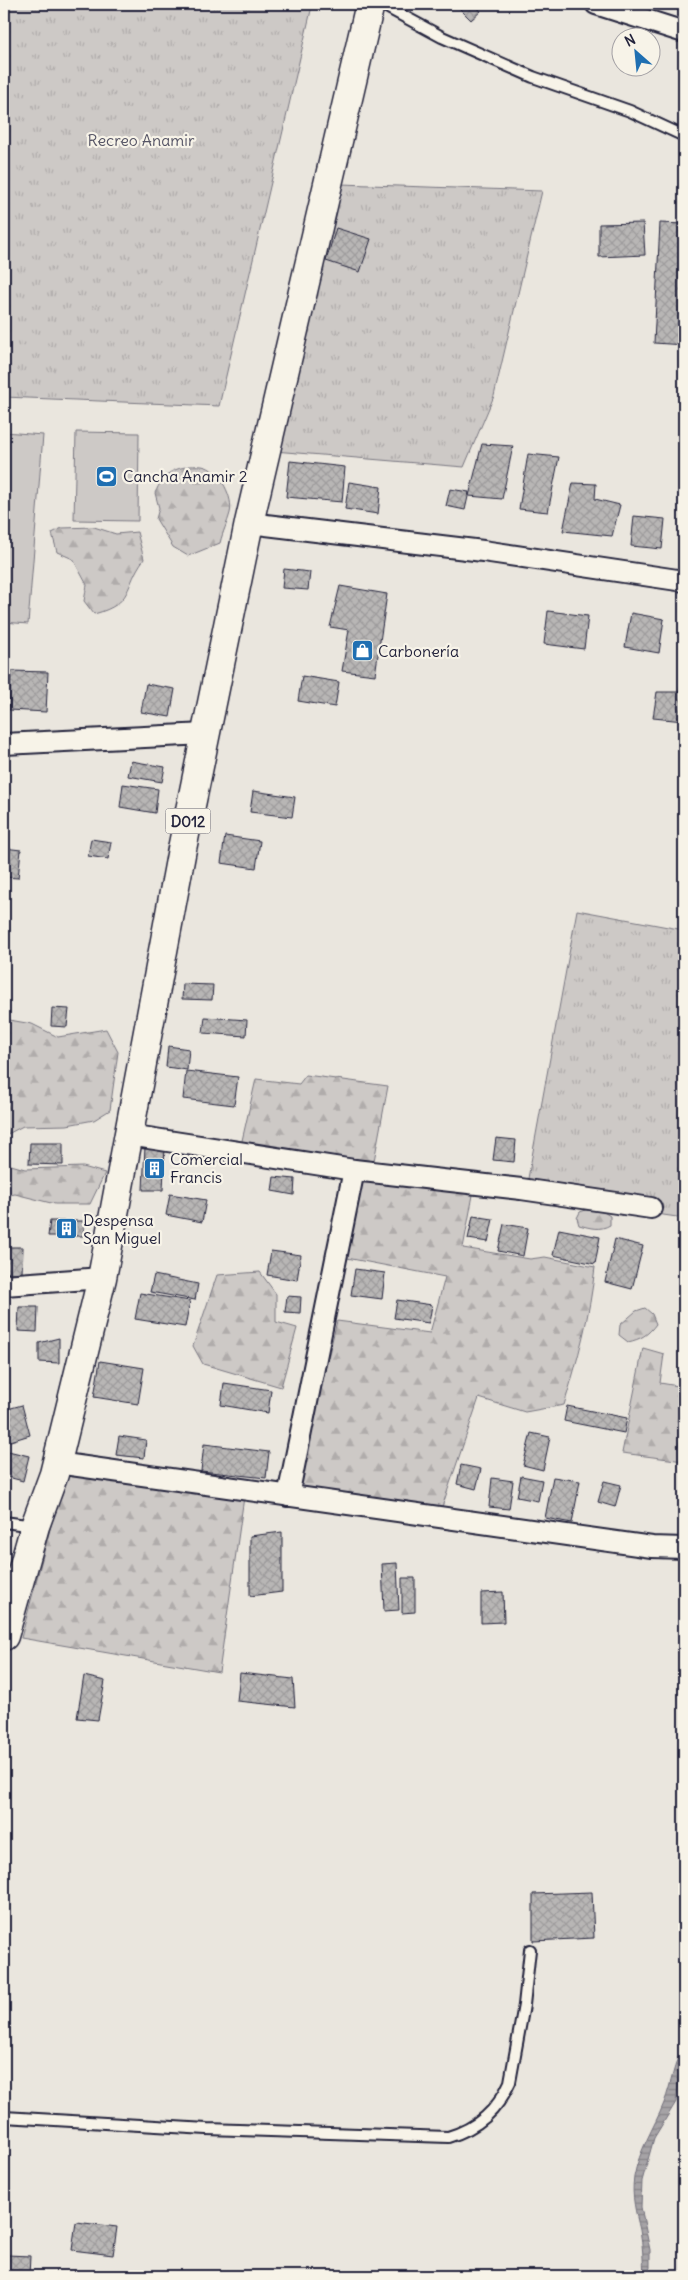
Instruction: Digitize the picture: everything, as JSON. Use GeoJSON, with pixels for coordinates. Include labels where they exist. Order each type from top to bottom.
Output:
{"type":"FeatureCollection","features":[{"type":"Feature","properties":{"kind":"main road","name":"D012"},"geometry":{"type":"LineString","coordinates":[[4,1636],[35,1526],[57,1463],[102,1278],[205,734],[249,523],[370,4]]}},
{"type":"Feature","properties":{"kind":"street"},"geometry":{"type":"LineString","coordinates":[[596,4],[644,11],[684,32]]}},
{"type":"Feature","properties":{"kind":"street"},"geometry":{"type":"LineString","coordinates":[[249,523],[483,551],[684,581]]}},
{"type":"Feature","properties":{"kind":"street"},"geometry":{"type":"LineString","coordinates":[[4,744],[205,734]]}},
{"type":"Feature","properties":{"kind":"street"},"geometry":{"type":"LineString","coordinates":[[129,1135],[354,1170],[521,1189],[652,1208]]}},
{"type":"Feature","properties":{"kind":"street"},"geometry":{"type":"LineString","coordinates":[[288,1496],[354,1170]]}},
{"type":"Feature","properties":{"kind":"street"},"geometry":{"type":"LineString","coordinates":[[4,1285],[102,1278]]}},
{"type":"Feature","properties":{"kind":"street"},"geometry":{"type":"LineString","coordinates":[[57,1463],[652,1547],[684,1548]]}},
{"type":"Feature","properties":{"kind":"lane"},"geometry":{"type":"LineString","coordinates":[[381,4],[460,45],[533,76],[630,111],[684,136]]}},
{"type":"Feature","properties":{"kind":"lane"},"geometry":{"type":"LineString","coordinates":[[4,1522],[35,1526]]}},
{"type":"Feature","properties":{"kind":"lane"},"geometry":{"type":"LineString","coordinates":[[4,2118],[207,2129],[448,2137],[470,2129],[490,2114],[505,2093],[510,2082],[524,2005],[530,1950]]}},
{"type":"Feature","properties":{"kind":"green space","name":"Recreo Anamir"},"geometry":{"type":"Polygon","coordinates":[[[4,4],[248,4],[312,6],[219,406],[4,397],[4,4]]]}},
{"type":"Feature","properties":{"kind":"green space"},"geometry":{"type":"Polygon","coordinates":[[[341,184],[542,191],[494,396],[464,467],[274,451],[341,184]]]}},
{"type":"Feature","properties":{"kind":"green space"},"geometry":{"type":"Polygon","coordinates":[[[4,432],[43,435],[28,624],[4,622],[4,432]]]}},
{"type":"Feature","properties":{"kind":"green space","name":"Cancha Anamir 2"},"geometry":{"type":"Polygon","coordinates":[[[76,432],[139,433],[138,521],[74,520],[76,432]]]}},
{"type":"Feature","properties":{"kind":"green space"},"geometry":{"type":"Polygon","coordinates":[[[190,466],[204,466],[216,474],[225,486],[231,507],[220,543],[188,556],[173,547],[156,519],[159,508],[155,493],[164,477],[172,471],[190,466]]]}},
{"type":"Feature","properties":{"kind":"green space"},"geometry":{"type":"Polygon","coordinates":[[[94,527],[116,534],[137,532],[144,559],[122,599],[107,610],[94,614],[84,601],[87,585],[73,559],[57,552],[52,533],[62,528],[94,527]]]}},
{"type":"Feature","properties":{"kind":"green space"},"geometry":{"type":"Polygon","coordinates":[[[577,910],[684,930],[684,1218],[525,1195],[577,910]]]}},
{"type":"Feature","properties":{"kind":"green space"},"geometry":{"type":"Polygon","coordinates":[[[4,1019],[32,1024],[58,1037],[106,1029],[118,1052],[110,1110],[94,1120],[67,1125],[23,1126],[4,1136],[4,1019]]]}},
{"type":"Feature","properties":{"kind":"green space"},"geometry":{"type":"Polygon","coordinates":[[[306,1075],[388,1086],[374,1161],[241,1145],[256,1079],[299,1084],[306,1075]]]}},
{"type":"Feature","properties":{"kind":"green space"},"geometry":{"type":"Polygon","coordinates":[[[4,1163],[25,1169],[83,1167],[105,1173],[90,1204],[55,1204],[15,1194],[4,1196],[4,1163]]]}},
{"type":"Feature","properties":{"kind":"green space"},"geometry":{"type":"Polygon","coordinates":[[[362,1175],[473,1195],[463,1248],[530,1259],[545,1257],[595,1267],[583,1337],[564,1405],[525,1412],[479,1398],[441,1510],[296,1489],[337,1321],[430,1333],[445,1277],[347,1258],[362,1175]]]}},
{"type":"Feature","properties":{"kind":"green space"},"geometry":{"type":"Polygon","coordinates":[[[586,1210],[602,1211],[610,1216],[610,1225],[591,1228],[579,1225],[577,1218],[580,1212],[586,1210]]]}},
{"type":"Feature","properties":{"kind":"green space"},"geometry":{"type":"Polygon","coordinates":[[[260,1272],[276,1294],[276,1322],[297,1328],[281,1387],[203,1364],[193,1346],[217,1275],[260,1272]]]}},
{"type":"Feature","properties":{"kind":"green space"},"geometry":{"type":"Polygon","coordinates":[[[645,1308],[652,1314],[656,1324],[644,1336],[628,1342],[619,1335],[620,1325],[636,1311],[645,1308]]]}},
{"type":"Feature","properties":{"kind":"green space"},"geometry":{"type":"Polygon","coordinates":[[[643,1348],[664,1354],[660,1383],[684,1387],[684,1461],[622,1453],[643,1348]]]}},
{"type":"Feature","properties":{"kind":"green space"},"geometry":{"type":"Polygon","coordinates":[[[65,1473],[244,1497],[219,1672],[21,1638],[65,1473]]]}},
{"type":"Feature","properties":{"kind":"shaded area"},"geometry":{"type":"Polygon","coordinates":[[[684,2045],[684,2058],[681,2064],[676,2102],[654,2138],[642,2181],[641,2207],[650,2250],[650,2276],[644,2276],[641,2236],[634,2198],[634,2177],[639,2158],[664,2103],[677,2060],[684,2045]]]}},
{"type":"Feature","properties":{"kind":"building"},"geometry":{"type":"Polygon","coordinates":[[[461,4],[473,4],[481,11],[471,20],[458,7],[461,4]]]}},
{"type":"Feature","properties":{"kind":"building"},"geometry":{"type":"Polygon","coordinates":[[[643,223],[645,255],[599,257],[599,224],[643,223]]]}},
{"type":"Feature","properties":{"kind":"building"},"geometry":{"type":"Polygon","coordinates":[[[660,223],[684,224],[684,345],[654,343],[660,223]]]}},
{"type":"Feature","properties":{"kind":"building"},"geometry":{"type":"Polygon","coordinates":[[[336,228],[371,239],[360,272],[326,261],[336,228]]]}},
{"type":"Feature","properties":{"kind":"building"},"geometry":{"type":"Polygon","coordinates":[[[482,444],[513,446],[502,499],[469,496],[482,444]]]}},
{"type":"Feature","properties":{"kind":"building"},"geometry":{"type":"Polygon","coordinates":[[[528,454],[559,457],[548,512],[519,509],[528,454]]]}},
{"type":"Feature","properties":{"kind":"building"},"geometry":{"type":"Polygon","coordinates":[[[290,461],[345,467],[342,502],[286,497],[290,461]]]}},
{"type":"Feature","properties":{"kind":"building"},"geometry":{"type":"Polygon","coordinates":[[[349,482],[381,487],[378,514],[345,509],[349,482]]]}},
{"type":"Feature","properties":{"kind":"building"},"geometry":{"type":"Polygon","coordinates":[[[573,483],[596,484],[595,499],[620,505],[612,536],[563,531],[573,483]]]}},
{"type":"Feature","properties":{"kind":"building"},"geometry":{"type":"Polygon","coordinates":[[[450,489],[469,492],[465,510],[446,506],[450,489]]]}},
{"type":"Feature","properties":{"kind":"building"},"geometry":{"type":"Polygon","coordinates":[[[634,516],[665,519],[662,549],[631,546],[634,516]]]}},
{"type":"Feature","properties":{"kind":"building"},"geometry":{"type":"Polygon","coordinates":[[[284,569],[310,572],[308,590],[282,588],[284,569]]]}},
{"type":"Feature","properties":{"kind":"building","name":"Carbonería"},"geometry":{"type":"Polygon","coordinates":[[[340,586],[387,594],[375,675],[342,671],[349,630],[330,627],[340,586]]]}},
{"type":"Feature","properties":{"kind":"building"},"geometry":{"type":"Polygon","coordinates":[[[548,611],[588,616],[584,649],[544,644],[548,611]]]}},
{"type":"Feature","properties":{"kind":"building"},"geometry":{"type":"Polygon","coordinates":[[[631,613],[664,619],[659,653],[625,647],[631,613]]]}},
{"type":"Feature","properties":{"kind":"building"},"geometry":{"type":"Polygon","coordinates":[[[11,671],[48,672],[46,712],[9,710],[11,671]]]}},
{"type":"Feature","properties":{"kind":"building"},"geometry":{"type":"Polygon","coordinates":[[[684,672],[684,721],[653,718],[657,692],[679,692],[684,672]]]}},
{"type":"Feature","properties":{"kind":"building"},"geometry":{"type":"Polygon","coordinates":[[[302,676],[339,682],[335,707],[298,701],[302,676]]]}},
{"type":"Feature","properties":{"kind":"building"},"geometry":{"type":"Polygon","coordinates":[[[146,684],[175,689],[170,717],[141,712],[146,684]]]}},
{"type":"Feature","properties":{"kind":"building"},"geometry":{"type":"Polygon","coordinates":[[[131,761],[165,767],[162,782],[128,776],[131,761]]]}},
{"type":"Feature","properties":{"kind":"building"},"geometry":{"type":"Polygon","coordinates":[[[123,784],[158,789],[155,813],[120,807],[123,784]]]}},
{"type":"Feature","properties":{"kind":"building"},"geometry":{"type":"Polygon","coordinates":[[[253,791],[295,797],[292,817],[250,812],[253,791]]]}},
{"type":"Feature","properties":{"kind":"building"},"geometry":{"type":"Polygon","coordinates":[[[225,836],[260,841],[256,868],[221,863],[225,836]]]}},
{"type":"Feature","properties":{"kind":"building"},"geometry":{"type":"Polygon","coordinates":[[[91,839],[111,842],[108,859],[88,856],[91,839]]]}},
{"type":"Feature","properties":{"kind":"building"},"geometry":{"type":"Polygon","coordinates":[[[4,848],[21,850],[18,878],[4,877],[4,848]]]}},
{"type":"Feature","properties":{"kind":"building"},"geometry":{"type":"Polygon","coordinates":[[[183,984],[213,985],[212,1000],[182,999],[183,984]]]}},
{"type":"Feature","properties":{"kind":"building"},"geometry":{"type":"Polygon","coordinates":[[[52,1008],[69,1009],[67,1027],[51,1026],[52,1008]]]}},
{"type":"Feature","properties":{"kind":"building"},"geometry":{"type":"Polygon","coordinates":[[[205,1017],[247,1020],[246,1036],[203,1033],[205,1017]]]}},
{"type":"Feature","properties":{"kind":"building"},"geometry":{"type":"Polygon","coordinates":[[[168,1046],[189,1049],[187,1070],[166,1067],[168,1046]]]}},
{"type":"Feature","properties":{"kind":"building"},"geometry":{"type":"Polygon","coordinates":[[[186,1071],[238,1077],[234,1105],[183,1099],[186,1071]]]}},
{"type":"Feature","properties":{"kind":"building"},"geometry":{"type":"Polygon","coordinates":[[[496,1138],[516,1140],[514,1162],[493,1160],[496,1138]]]}},
{"type":"Feature","properties":{"kind":"building"},"geometry":{"type":"Polygon","coordinates":[[[30,1143],[63,1143],[63,1165],[29,1164],[30,1143]]]}},
{"type":"Feature","properties":{"kind":"building","name":"Comercial Francis"},"geometry":{"type":"Polygon","coordinates":[[[145,1146],[165,1147],[163,1190],[143,1190],[145,1146]]]}},
{"type":"Feature","properties":{"kind":"building"},"geometry":{"type":"Polygon","coordinates":[[[274,1177],[295,1179],[294,1195],[272,1191],[274,1177]]]}},
{"type":"Feature","properties":{"kind":"building"},"geometry":{"type":"Polygon","coordinates":[[[170,1194],[206,1200],[202,1222],[166,1215],[170,1194]]]}},
{"type":"Feature","properties":{"kind":"building"},"geometry":{"type":"Polygon","coordinates":[[[473,1216],[493,1219],[488,1242],[468,1239],[473,1216]]]}},
{"type":"Feature","properties":{"kind":"building","name":"Despensa San Miguel"},"geometry":{"type":"Polygon","coordinates":[[[50,1221],[85,1221],[83,1236],[48,1236],[50,1221]]]}},
{"type":"Feature","properties":{"kind":"building"},"geometry":{"type":"Polygon","coordinates":[[[504,1224],[528,1228],[523,1256],[498,1251],[504,1224]]]}},
{"type":"Feature","properties":{"kind":"building"},"geometry":{"type":"Polygon","coordinates":[[[559,1229],[600,1237],[595,1264],[553,1255],[559,1229]]]}},
{"type":"Feature","properties":{"kind":"building"},"geometry":{"type":"Polygon","coordinates":[[[615,1239],[643,1246],[632,1289],[605,1282],[615,1239]]]}},
{"type":"Feature","properties":{"kind":"building"},"geometry":{"type":"Polygon","coordinates":[[[4,1247],[23,1247],[22,1273],[4,1273],[4,1247]]]}},
{"type":"Feature","properties":{"kind":"building"},"geometry":{"type":"Polygon","coordinates":[[[271,1251],[301,1255],[297,1280],[267,1275],[271,1251]]]}},
{"type":"Feature","properties":{"kind":"building"},"geometry":{"type":"Polygon","coordinates":[[[355,1269],[385,1273],[382,1299],[351,1295],[355,1269]]]}},
{"type":"Feature","properties":{"kind":"building"},"geometry":{"type":"Polygon","coordinates":[[[154,1275],[198,1284],[195,1300],[150,1292],[154,1275]]]}},
{"type":"Feature","properties":{"kind":"building"},"geometry":{"type":"Polygon","coordinates":[[[140,1293],[190,1301],[185,1327],[135,1319],[140,1293]]]}},
{"type":"Feature","properties":{"kind":"building"},"geometry":{"type":"Polygon","coordinates":[[[287,1296],[301,1297],[300,1313],[285,1312],[287,1296]]]}},
{"type":"Feature","properties":{"kind":"building"},"geometry":{"type":"Polygon","coordinates":[[[397,1300],[432,1305],[429,1323],[394,1318],[397,1300]]]}},
{"type":"Feature","properties":{"kind":"building"},"geometry":{"type":"Polygon","coordinates":[[[19,1307],[38,1307],[37,1332],[18,1331],[19,1307]]]}},
{"type":"Feature","properties":{"kind":"building"},"geometry":{"type":"Polygon","coordinates":[[[59,1338],[59,1363],[39,1362],[39,1343],[59,1338]]]}},
{"type":"Feature","properties":{"kind":"building"},"geometry":{"type":"Polygon","coordinates":[[[100,1361],[144,1368],[138,1404],[94,1397],[100,1361]]]}},
{"type":"Feature","properties":{"kind":"building"},"geometry":{"type":"Polygon","coordinates":[[[224,1383],[271,1390],[268,1413],[221,1405],[224,1383]]]}},
{"type":"Feature","properties":{"kind":"building"},"geometry":{"type":"Polygon","coordinates":[[[22,1405],[30,1435],[4,1443],[4,1410],[22,1405]]]}},
{"type":"Feature","properties":{"kind":"building"},"geometry":{"type":"Polygon","coordinates":[[[567,1406],[627,1418],[624,1433],[564,1421],[567,1406]]]}},
{"type":"Feature","properties":{"kind":"building"},"geometry":{"type":"Polygon","coordinates":[[[531,1433],[550,1437],[543,1470],[523,1465],[531,1433]]]}},
{"type":"Feature","properties":{"kind":"building"},"geometry":{"type":"Polygon","coordinates":[[[119,1436],[146,1440],[144,1458],[116,1455],[119,1436]]]}},
{"type":"Feature","properties":{"kind":"building"},"geometry":{"type":"Polygon","coordinates":[[[204,1444],[269,1452],[266,1478],[201,1471],[204,1444]]]}},
{"type":"Feature","properties":{"kind":"building"},"geometry":{"type":"Polygon","coordinates":[[[4,1450],[29,1456],[23,1481],[4,1476],[4,1450]]]}},
{"type":"Feature","properties":{"kind":"building"},"geometry":{"type":"Polygon","coordinates":[[[461,1465],[481,1469],[476,1489],[457,1484],[461,1465]]]}},
{"type":"Feature","properties":{"kind":"building"},"geometry":{"type":"Polygon","coordinates":[[[521,1476],[542,1480],[538,1501],[517,1497],[521,1476]]]}},
{"type":"Feature","properties":{"kind":"building"},"geometry":{"type":"Polygon","coordinates":[[[553,1477],[580,1481],[572,1523],[545,1518],[553,1477]]]}},
{"type":"Feature","properties":{"kind":"building"},"geometry":{"type":"Polygon","coordinates":[[[492,1478],[513,1481],[509,1509],[489,1507],[492,1478]]]}},
{"type":"Feature","properties":{"kind":"building"},"geometry":{"type":"Polygon","coordinates":[[[604,1481],[621,1485],[615,1507],[598,1502],[604,1481]]]}},
{"type":"Feature","properties":{"kind":"building"},"geometry":{"type":"Polygon","coordinates":[[[282,1532],[282,1592],[250,1596],[250,1536],[282,1532]]]}},
{"type":"Feature","properties":{"kind":"building"},"geometry":{"type":"Polygon","coordinates":[[[397,1563],[399,1610],[384,1611],[382,1564],[397,1563]]]}},
{"type":"Feature","properties":{"kind":"building"},"geometry":{"type":"Polygon","coordinates":[[[402,1578],[415,1578],[415,1612],[402,1613],[402,1578]]]}},
{"type":"Feature","properties":{"kind":"building"},"geometry":{"type":"Polygon","coordinates":[[[503,1592],[504,1622],[481,1623],[481,1593],[503,1592]]]}},
{"type":"Feature","properties":{"kind":"building"},"geometry":{"type":"Polygon","coordinates":[[[240,1673],[293,1679],[295,1707],[237,1701],[240,1673]]]}},
{"type":"Feature","properties":{"kind":"building"},"geometry":{"type":"Polygon","coordinates":[[[84,1676],[105,1681],[98,1720],[77,1718],[84,1676]]]}},
{"type":"Feature","properties":{"kind":"building"},"geometry":{"type":"Polygon","coordinates":[[[592,1892],[594,1938],[533,1941],[533,1894],[592,1892]]]}},
{"type":"Feature","properties":{"kind":"building"},"geometry":{"type":"Polygon","coordinates":[[[76,2222],[117,2227],[113,2255],[72,2250],[76,2222]]]}},
{"type":"Feature","properties":{"kind":"building"},"geometry":{"type":"Polygon","coordinates":[[[7,2255],[30,2256],[29,2276],[6,2276],[7,2255]]]}},
{"type":"Feature","properties":{"kind":"place","name":"Cancha Anamir 2"},"geometry":{"type":"Point","coordinates":[107,476]}},
{"type":"Feature","properties":{"kind":"place","name":"Carbonería"},"geometry":{"type":"Point","coordinates":[362,651]}},
{"type":"Feature","properties":{"kind":"place","name":"Comercial Francis"},"geometry":{"type":"Point","coordinates":[154,1168]}},
{"type":"Feature","properties":{"kind":"place","name":"Despensa San Miguel"},"geometry":{"type":"Point","coordinates":[67,1229]}}]}
